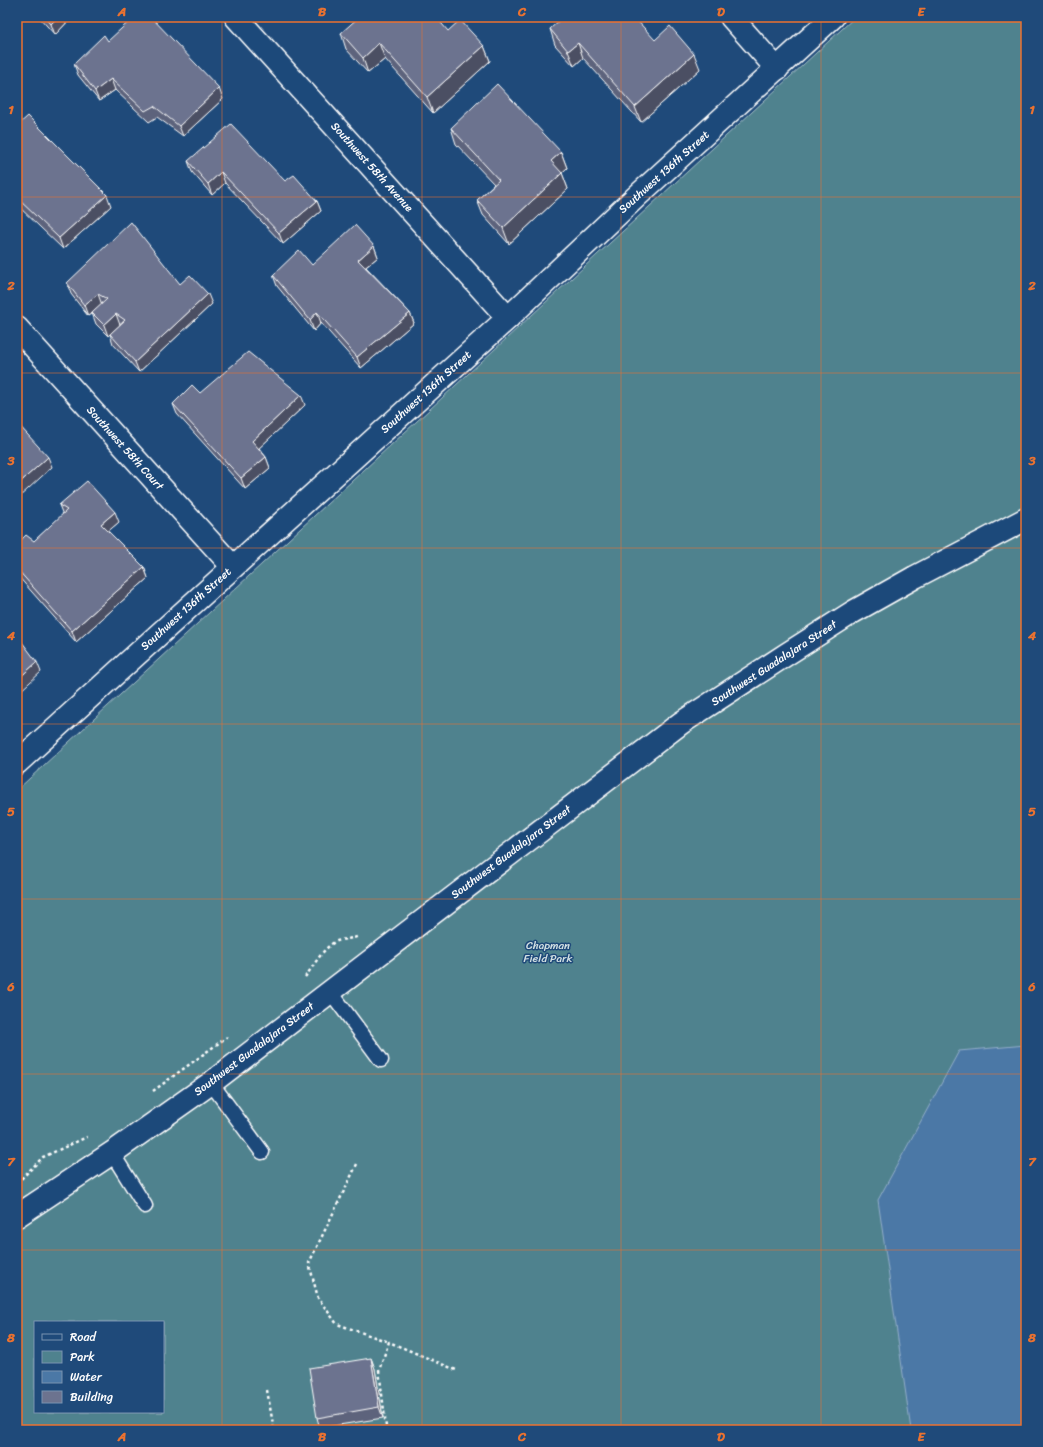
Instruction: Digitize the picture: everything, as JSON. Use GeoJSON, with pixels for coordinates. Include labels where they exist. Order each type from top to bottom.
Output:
{"type":"FeatureCollection","features":[{"type":"Feature","properties":{"kind":"street","name":"Southwest 58th Avenue"},"geometry":{"type":"LineString","coordinates":[[236,17],[508,318]]}},
{"type":"Feature","properties":{"kind":"street"},"geometry":{"type":"LineString","coordinates":[[731,17],[777,69]]}},
{"type":"Feature","properties":{"kind":"street","name":"Southwest 136th Street"},"geometry":{"type":"LineString","coordinates":[[17,763],[508,318],[636,197],[833,17]]}},
{"type":"Feature","properties":{"kind":"street","name":"Southwest 58th Court"},"geometry":{"type":"LineString","coordinates":[[17,328],[233,567]]}},
{"type":"Feature","properties":{"kind":"street","name":"Southwest Guadalajara Street"},"geometry":{"type":"LineString","coordinates":[[17,1216],[112,1153],[211,1083],[681,723],[853,612],[915,577],[1026,519]]}},
{"type":"Feature","properties":{"kind":"lane"},"geometry":{"type":"LineString","coordinates":[[330,991],[381,1060]]}},
{"type":"Feature","properties":{"kind":"lane"},"geometry":{"type":"LineString","coordinates":[[211,1083],[262,1152]]}},
{"type":"Feature","properties":{"kind":"lane"},"geometry":{"type":"LineString","coordinates":[[112,1153],[145,1206]]}},
{"type":"Feature","properties":{"kind":"path"},"geometry":{"type":"LineString","coordinates":[[357,1164],[309,1263],[318,1298],[337,1324],[389,1342],[456,1370]]}},
{"type":"Feature","properties":{"kind":"path"},"geometry":{"type":"LineString","coordinates":[[375,1430],[386,1427],[379,1370],[389,1342]]}},
{"type":"Feature","properties":{"kind":"path"},"geometry":{"type":"LineString","coordinates":[[268,1390],[274,1430]]}},
{"type":"Feature","properties":{"kind":"green space","name":"Chapman Field Park"},"geometry":{"type":"Polygon","coordinates":[[[855,17],[1026,17],[1026,1430],[17,1430],[17,790],[855,17]]]}},
{"type":"Feature","properties":{"kind":"water"},"geometry":{"type":"Polygon","coordinates":[[[1026,1045],[1026,1430],[911,1430],[878,1200],[959,1051],[1026,1045]]]}},
{"type":"Feature","properties":{"kind":"building"},"geometry":{"type":"Polygon","coordinates":[[[45,17],[58,17],[51,24],[45,17]]]}},
{"type":"Feature","properties":{"kind":"building"},"geometry":{"type":"Polygon","coordinates":[[[134,17],[151,17],[219,88],[179,126],[154,106],[145,111],[111,79],[95,91],[74,64],[104,35],[108,41],[134,17]]]}},
{"type":"Feature","properties":{"kind":"building"},"geometry":{"type":"Polygon","coordinates":[[[359,17],[436,17],[448,31],[460,20],[484,46],[427,97],[379,43],[363,58],[341,33],[359,17]]]}},
{"type":"Feature","properties":{"kind":"building"},"geometry":{"type":"Polygon","coordinates":[[[563,17],[634,17],[655,40],[670,26],[694,54],[635,107],[578,43],[568,51],[550,29],[563,17]]]}},
{"type":"Feature","properties":{"kind":"building"},"geometry":{"type":"Polygon","coordinates":[[[497,84],[561,152],[551,161],[562,173],[503,228],[477,200],[499,180],[451,128],[497,84]]]}},
{"type":"Feature","properties":{"kind":"building"},"geometry":{"type":"Polygon","coordinates":[[[28,116],[107,195],[59,238],[17,198],[17,126],[28,116]]]}},
{"type":"Feature","properties":{"kind":"building"},"geometry":{"type":"Polygon","coordinates":[[[231,124],[285,181],[294,175],[317,201],[279,233],[221,172],[208,184],[188,161],[231,124]]]}},
{"type":"Feature","properties":{"kind":"building"},"geometry":{"type":"Polygon","coordinates":[[[131,222],[180,284],[190,275],[208,294],[135,362],[110,334],[125,320],[116,314],[104,325],[92,313],[107,299],[98,294],[84,305],[67,283],[131,222]]]}},
{"type":"Feature","properties":{"kind":"building"},"geometry":{"type":"Polygon","coordinates":[[[355,225],[374,246],[358,260],[410,313],[357,357],[317,312],[310,320],[273,275],[299,250],[312,265],[355,225]]]}},
{"type":"Feature","properties":{"kind":"building"},"geometry":{"type":"Polygon","coordinates":[[[248,352],[301,395],[252,441],[266,457],[241,478],[173,404],[192,385],[200,393],[248,352]]]}},
{"type":"Feature","properties":{"kind":"building"},"geometry":{"type":"Polygon","coordinates":[[[17,423],[48,457],[17,485],[17,423]]]}},
{"type":"Feature","properties":{"kind":"building"},"geometry":{"type":"Polygon","coordinates":[[[87,481],[115,512],[101,524],[144,567],[72,631],[17,569],[17,544],[26,535],[34,541],[67,510],[59,505],[87,481]]]}},
{"type":"Feature","properties":{"kind":"building"},"geometry":{"type":"Polygon","coordinates":[[[19,638],[37,662],[17,680],[17,640],[19,638]]]}},
{"type":"Feature","properties":{"kind":"building"},"geometry":{"type":"Polygon","coordinates":[[[371,1358],[379,1407],[317,1418],[309,1368],[371,1358]]]}}]}
